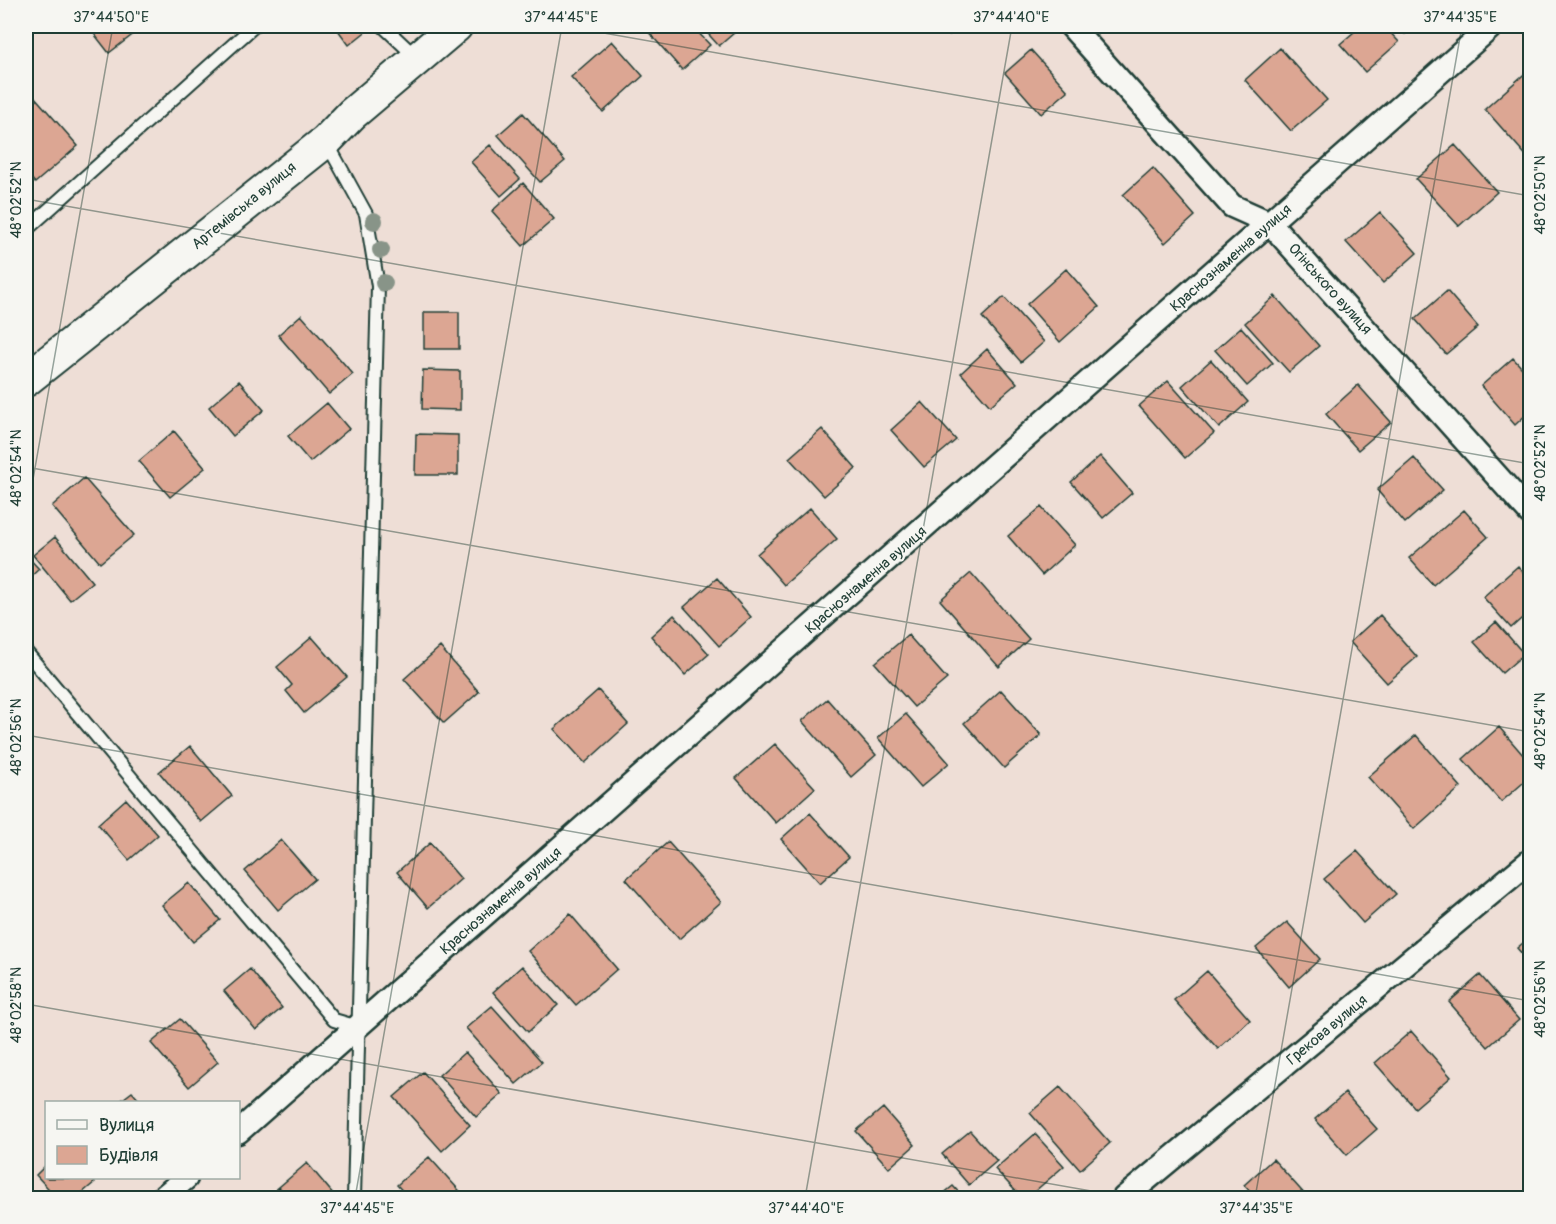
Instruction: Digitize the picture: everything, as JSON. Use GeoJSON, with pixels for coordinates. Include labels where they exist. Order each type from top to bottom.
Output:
{"type":"FeatureCollection","features":[{"type":"Feature","properties":{"kind":"main road","name":"Артемівська вулиця"},"geometry":{"type":"LineString","coordinates":[[26,380],[326,141],[352,114],[456,26]]}},
{"type":"Feature","properties":{"kind":"street","name":"Огінського вулиця"},"geometry":{"type":"LineString","coordinates":[[1071,26],[1232,206],[1270,224],[1530,513]]}},
{"type":"Feature","properties":{"kind":"street","name":"Краснознаменна вулиця"},"geometry":{"type":"LineString","coordinates":[[240,1130],[1492,26]]}},
{"type":"Feature","properties":{"kind":"street","name":"Грекова вулиця"},"geometry":{"type":"LineString","coordinates":[[1124,1198],[1530,861]]}},
{"type":"Feature","properties":{"kind":"street"},"geometry":{"type":"LineString","coordinates":[[162,1198],[185,1179]]}},
{"type":"Feature","properties":{"kind":"lane"},"geometry":{"type":"LineString","coordinates":[[26,230],[254,26]]}},
{"type":"Feature","properties":{"kind":"lane"},"geometry":{"type":"LineString","coordinates":[[383,26],[418,59]]}},
{"type":"Feature","properties":{"kind":"lane"},"geometry":{"type":"LineString","coordinates":[[326,141],[366,214],[378,286],[354,1198]]}},
{"type":"Feature","properties":{"kind":"lane"},"geometry":{"type":"LineString","coordinates":[[26,652],[334,1020],[358,1027]]}},
{"type":"Feature","properties":{"kind":"building"},"geometry":{"type":"Polygon","coordinates":[[[88,26],[144,26],[109,53],[88,26]]]}},
{"type":"Feature","properties":{"kind":"building"},"geometry":{"type":"Polygon","coordinates":[[[335,26],[366,26],[369,29],[349,45],[335,26]]]}},
{"type":"Feature","properties":{"kind":"building"},"geometry":{"type":"Polygon","coordinates":[[[650,26],[692,26],[710,45],[682,70],[646,29],[650,26]]]}},
{"type":"Feature","properties":{"kind":"building"},"geometry":{"type":"Polygon","coordinates":[[[701,26],[742,26],[719,46],[701,26]]]}},
{"type":"Feature","properties":{"kind":"building"},"geometry":{"type":"Polygon","coordinates":[[[941,26],[960,26],[949,35],[941,26]]]}},
{"type":"Feature","properties":{"kind":"building"},"geometry":{"type":"Polygon","coordinates":[[[1361,26],[1384,26],[1399,42],[1365,72],[1340,44],[1361,26]]]}},
{"type":"Feature","properties":{"kind":"building"},"geometry":{"type":"Polygon","coordinates":[[[1397,26],[1414,26],[1405,34],[1397,26]]]}},
{"type":"Feature","properties":{"kind":"building"},"geometry":{"type":"Polygon","coordinates":[[[612,41],[643,76],[603,112],[571,77],[612,41]]]}},
{"type":"Feature","properties":{"kind":"building"},"geometry":{"type":"Polygon","coordinates":[[[1280,48],[1327,100],[1291,131],[1245,80],[1280,48]]]}},
{"type":"Feature","properties":{"kind":"building"},"geometry":{"type":"Polygon","coordinates":[[[1031,50],[1068,91],[1041,114],[1005,73],[1031,50]]]}},
{"type":"Feature","properties":{"kind":"building"},"geometry":{"type":"Polygon","coordinates":[[[1530,69],[1530,160],[1485,109],[1530,69]]]}},
{"type":"Feature","properties":{"kind":"building"},"geometry":{"type":"Polygon","coordinates":[[[26,87],[78,146],[35,183],[26,172],[26,87]]]}},
{"type":"Feature","properties":{"kind":"building"},"geometry":{"type":"Polygon","coordinates":[[[523,113],[565,161],[540,182],[498,135],[523,113]]]}},
{"type":"Feature","properties":{"kind":"building"},"geometry":{"type":"Polygon","coordinates":[[[490,145],[520,179],[501,196],[471,162],[490,145]]]}},
{"type":"Feature","properties":{"kind":"building"},"geometry":{"type":"Polygon","coordinates":[[[1455,145],[1497,192],[1459,226],[1416,179],[1455,145]]]}},
{"type":"Feature","properties":{"kind":"building"},"geometry":{"type":"Polygon","coordinates":[[[1153,168],[1195,216],[1165,243],[1123,195],[1153,168]]]}},
{"type":"Feature","properties":{"kind":"building"},"geometry":{"type":"Polygon","coordinates":[[[523,183],[554,219],[523,246],[492,211],[523,183]]]}},
{"type":"Feature","properties":{"kind":"building"},"geometry":{"type":"Polygon","coordinates":[[[1380,212],[1417,253],[1383,283],[1346,242],[1380,212]]]}},
{"type":"Feature","properties":{"kind":"building"},"geometry":{"type":"Polygon","coordinates":[[[1066,269],[1099,307],[1060,342],[1027,304],[1066,269]]]}},
{"type":"Feature","properties":{"kind":"building"},"geometry":{"type":"Polygon","coordinates":[[[1447,291],[1478,327],[1446,354],[1415,319],[1447,291]]]}},
{"type":"Feature","properties":{"kind":"building"},"geometry":{"type":"Polygon","coordinates":[[[1275,296],[1319,346],[1289,372],[1245,323],[1275,296]]]}},
{"type":"Feature","properties":{"kind":"building"},"geometry":{"type":"Polygon","coordinates":[[[1004,297],[1044,342],[1021,362],[982,317],[1004,297]]]}},
{"type":"Feature","properties":{"kind":"building"},"geometry":{"type":"Polygon","coordinates":[[[424,312],[459,312],[459,349],[424,349],[424,312]]]}},
{"type":"Feature","properties":{"kind":"building"},"geometry":{"type":"Polygon","coordinates":[[[301,315],[353,374],[329,394],[278,335],[301,315]]]}},
{"type":"Feature","properties":{"kind":"building"},"geometry":{"type":"Polygon","coordinates":[[[1241,327],[1273,363],[1247,386],[1215,350],[1241,327]]]}},
{"type":"Feature","properties":{"kind":"building"},"geometry":{"type":"Polygon","coordinates":[[[987,349],[1017,383],[990,406],[961,373],[987,349]]]}},
{"type":"Feature","properties":{"kind":"building"},"geometry":{"type":"Polygon","coordinates":[[[1513,358],[1530,377],[1530,411],[1515,425],[1481,386],[1513,358]]]}},
{"type":"Feature","properties":{"kind":"building"},"geometry":{"type":"Polygon","coordinates":[[[1211,360],[1248,402],[1219,428],[1182,386],[1211,360]]]}},
{"type":"Feature","properties":{"kind":"building"},"geometry":{"type":"Polygon","coordinates":[[[423,370],[460,371],[460,410],[422,409],[423,370]]]}},
{"type":"Feature","properties":{"kind":"building"},"geometry":{"type":"Polygon","coordinates":[[[239,381],[264,410],[233,436],[209,407],[239,381]]]}},
{"type":"Feature","properties":{"kind":"building"},"geometry":{"type":"Polygon","coordinates":[[[1168,381],[1214,433],[1185,458],[1139,406],[1168,381]]]}},
{"type":"Feature","properties":{"kind":"building"},"geometry":{"type":"Polygon","coordinates":[[[1358,385],[1391,422],[1358,450],[1326,414],[1358,385]]]}},
{"type":"Feature","properties":{"kind":"building"},"geometry":{"type":"Polygon","coordinates":[[[922,402],[956,440],[924,467],[891,430],[922,402]]]}},
{"type":"Feature","properties":{"kind":"building"},"geometry":{"type":"Polygon","coordinates":[[[327,403],[349,429],[310,462],[288,436],[327,403]]]}},
{"type":"Feature","properties":{"kind":"building"},"geometry":{"type":"Polygon","coordinates":[[[822,429],[856,468],[824,496],[789,458],[822,429]]]}},
{"type":"Feature","properties":{"kind":"building"},"geometry":{"type":"Polygon","coordinates":[[[174,431],[205,468],[170,497],[139,461],[174,431]]]}},
{"type":"Feature","properties":{"kind":"building"},"geometry":{"type":"Polygon","coordinates":[[[416,434],[458,435],[458,475],[415,475],[416,434]]]}},
{"type":"Feature","properties":{"kind":"building"},"geometry":{"type":"Polygon","coordinates":[[[1100,456],[1132,493],[1103,518],[1071,482],[1100,456]]]}},
{"type":"Feature","properties":{"kind":"building"},"geometry":{"type":"Polygon","coordinates":[[[1414,458],[1443,490],[1405,523],[1377,490],[1414,458]]]}},
{"type":"Feature","properties":{"kind":"building"},"geometry":{"type":"Polygon","coordinates":[[[84,478],[134,535],[100,563],[52,506],[84,478]]]}},
{"type":"Feature","properties":{"kind":"building"},"geometry":{"type":"Polygon","coordinates":[[[1041,507],[1075,545],[1042,575],[1008,536],[1041,507]]]}},
{"type":"Feature","properties":{"kind":"building"},"geometry":{"type":"Polygon","coordinates":[[[810,508],[837,539],[784,585],[757,554],[810,508]]]}},
{"type":"Feature","properties":{"kind":"building"},"geometry":{"type":"Polygon","coordinates":[[[1464,510],[1488,537],[1433,585],[1409,558],[1464,510]]]}},
{"type":"Feature","properties":{"kind":"building"},"geometry":{"type":"Polygon","coordinates":[[[55,537],[92,582],[70,600],[33,555],[55,537]]]}},
{"type":"Feature","properties":{"kind":"building"},"geometry":{"type":"Polygon","coordinates":[[[26,555],[39,569],[26,581],[26,555]]]}},
{"type":"Feature","properties":{"kind":"building"},"geometry":{"type":"Polygon","coordinates":[[[1518,566],[1530,580],[1530,611],[1511,628],[1483,597],[1518,566]]]}},
{"type":"Feature","properties":{"kind":"building"},"geometry":{"type":"Polygon","coordinates":[[[971,573],[1029,639],[999,667],[940,600],[971,573]]]}},
{"type":"Feature","properties":{"kind":"building"},"geometry":{"type":"Polygon","coordinates":[[[717,578],[751,617],[719,646],[684,607],[717,578]]]}},
{"type":"Feature","properties":{"kind":"building"},"geometry":{"type":"Polygon","coordinates":[[[674,615],[709,654],[685,675],[651,636],[674,615]]]}},
{"type":"Feature","properties":{"kind":"building"},"geometry":{"type":"Polygon","coordinates":[[[1380,615],[1417,657],[1387,683],[1350,642],[1380,615]]]}},
{"type":"Feature","properties":{"kind":"building"},"geometry":{"type":"Polygon","coordinates":[[[1496,622],[1524,654],[1502,673],[1474,642],[1496,622]]]}},
{"type":"Feature","properties":{"kind":"building"},"geometry":{"type":"Polygon","coordinates":[[[908,635],[947,679],[914,707],[875,663],[908,635]]]}},
{"type":"Feature","properties":{"kind":"building"},"geometry":{"type":"Polygon","coordinates":[[[312,637],[347,677],[304,713],[286,691],[292,685],[277,667],[312,637]]]}},
{"type":"Feature","properties":{"kind":"building"},"geometry":{"type":"Polygon","coordinates":[[[440,647],[479,692],[444,723],[404,679],[440,647]]]}},
{"type":"Feature","properties":{"kind":"building"},"geometry":{"type":"Polygon","coordinates":[[[598,690],[628,724],[585,763],[554,729],[598,690]]]}},
{"type":"Feature","properties":{"kind":"building"},"geometry":{"type":"Polygon","coordinates":[[[1001,690],[1041,735],[1004,768],[964,723],[1001,690]]]}},
{"type":"Feature","properties":{"kind":"building"},"geometry":{"type":"Polygon","coordinates":[[[827,699],[876,755],[851,777],[802,721],[827,699]]]}},
{"type":"Feature","properties":{"kind":"building"},"geometry":{"type":"Polygon","coordinates":[[[906,714],[949,763],[921,787],[878,738],[906,714]]]}},
{"type":"Feature","properties":{"kind":"building"},"geometry":{"type":"Polygon","coordinates":[[[1499,727],[1530,763],[1530,777],[1501,802],[1463,759],[1499,727]]]}},
{"type":"Feature","properties":{"kind":"building"},"geometry":{"type":"Polygon","coordinates":[[[1416,735],[1461,787],[1414,829],[1368,777],[1416,735]]]}},
{"type":"Feature","properties":{"kind":"building"},"geometry":{"type":"Polygon","coordinates":[[[775,744],[815,788],[776,823],[736,778],[775,744]]]}},
{"type":"Feature","properties":{"kind":"building"},"geometry":{"type":"Polygon","coordinates":[[[190,746],[232,796],[201,822],[159,772],[190,746]]]}},
{"type":"Feature","properties":{"kind":"building"},"geometry":{"type":"Polygon","coordinates":[[[126,799],[158,835],[129,860],[98,824],[126,799]]]}},
{"type":"Feature","properties":{"kind":"building"},"geometry":{"type":"Polygon","coordinates":[[[810,813],[849,857],[820,883],[781,839],[810,813]]]}},
{"type":"Feature","properties":{"kind":"building"},"geometry":{"type":"Polygon","coordinates":[[[281,840],[315,879],[278,910],[245,871],[281,840]]]}},
{"type":"Feature","properties":{"kind":"building"},"geometry":{"type":"Polygon","coordinates":[[[668,842],[721,902],[679,939],[626,879],[668,842]]]}},
{"type":"Feature","properties":{"kind":"building"},"geometry":{"type":"Polygon","coordinates":[[[430,843],[461,879],[428,908],[397,872],[430,843]]]}},
{"type":"Feature","properties":{"kind":"building"},"geometry":{"type":"Polygon","coordinates":[[[1357,851],[1396,894],[1363,923],[1324,879],[1357,851]]]}},
{"type":"Feature","properties":{"kind":"building"},"geometry":{"type":"Polygon","coordinates":[[[189,883],[220,920],[193,942],[162,905],[189,883]]]}},
{"type":"Feature","properties":{"kind":"building"},"geometry":{"type":"Polygon","coordinates":[[[570,914],[617,969],[576,1005],[528,951],[570,914]]]}},
{"type":"Feature","properties":{"kind":"building"},"geometry":{"type":"Polygon","coordinates":[[[1287,922],[1320,959],[1289,987],[1256,948],[1287,922]]]}},
{"type":"Feature","properties":{"kind":"building"},"geometry":{"type":"Polygon","coordinates":[[[1530,937],[1530,963],[1517,948],[1530,937]]]}},
{"type":"Feature","properties":{"kind":"building"},"geometry":{"type":"Polygon","coordinates":[[[522,966],[558,1005],[528,1032],[493,992],[522,966]]]}},
{"type":"Feature","properties":{"kind":"building"},"geometry":{"type":"Polygon","coordinates":[[[250,969],[282,1008],[256,1030],[224,991],[250,969]]]}},
{"type":"Feature","properties":{"kind":"building"},"geometry":{"type":"Polygon","coordinates":[[[1207,971],[1250,1020],[1218,1049],[1174,1000],[1207,971]]]}},
{"type":"Feature","properties":{"kind":"building"},"geometry":{"type":"Polygon","coordinates":[[[1480,975],[1519,1020],[1488,1047],[1449,1002],[1480,975]]]}},
{"type":"Feature","properties":{"kind":"building"},"geometry":{"type":"Polygon","coordinates":[[[492,1006],[542,1062],[516,1084],[466,1028],[492,1006]]]}},
{"type":"Feature","properties":{"kind":"building"},"geometry":{"type":"Polygon","coordinates":[[[180,1019],[218,1062],[189,1087],[151,1043],[180,1019]]]}},
{"type":"Feature","properties":{"kind":"building"},"geometry":{"type":"Polygon","coordinates":[[[1411,1031],[1451,1077],[1415,1108],[1375,1063],[1411,1031]]]}},
{"type":"Feature","properties":{"kind":"building"},"geometry":{"type":"Polygon","coordinates":[[[465,1052],[502,1094],[476,1117],[439,1075],[465,1052]]]}},
{"type":"Feature","properties":{"kind":"building"},"geometry":{"type":"Polygon","coordinates":[[[423,1072],[470,1125],[442,1151],[394,1097],[423,1072]]]}},
{"type":"Feature","properties":{"kind":"building"},"geometry":{"type":"Polygon","coordinates":[[[1060,1087],[1110,1143],[1080,1170],[1030,1113],[1060,1087]]]}},
{"type":"Feature","properties":{"kind":"building"},"geometry":{"type":"Polygon","coordinates":[[[132,1092],[140,1101],[120,1101],[132,1092]]]}},
{"type":"Feature","properties":{"kind":"building"},"geometry":{"type":"Polygon","coordinates":[[[1345,1093],[1377,1129],[1347,1155],[1315,1119],[1345,1093]]]}},
{"type":"Feature","properties":{"kind":"building"},"geometry":{"type":"Polygon","coordinates":[[[883,1108],[915,1145],[889,1168],[856,1131],[883,1108]]]}},
{"type":"Feature","properties":{"kind":"building"},"geometry":{"type":"Polygon","coordinates":[[[970,1131],[997,1161],[969,1185],[942,1154],[970,1131]]]}},
{"type":"Feature","properties":{"kind":"building"},"geometry":{"type":"Polygon","coordinates":[[[1035,1134],[1064,1166],[1027,1198],[1022,1198],[995,1169],[1035,1134]]]}},
{"type":"Feature","properties":{"kind":"building"},"geometry":{"type":"Polygon","coordinates":[[[429,1157],[466,1198],[409,1198],[397,1185],[429,1157]]]}},
{"type":"Feature","properties":{"kind":"building"},"geometry":{"type":"Polygon","coordinates":[[[1273,1159],[1308,1198],[1256,1198],[1244,1185],[1273,1159]]]}},
{"type":"Feature","properties":{"kind":"building"},"geometry":{"type":"Polygon","coordinates":[[[307,1163],[334,1195],[330,1198],[289,1198],[279,1187],[307,1163]]]}},
{"type":"Feature","properties":{"kind":"building"},"geometry":{"type":"Polygon","coordinates":[[[45,1166],[45,1179],[92,1179],[95,1182],[76,1198],[57,1198],[36,1175],[45,1166]]]}},
{"type":"Feature","properties":{"kind":"building"},"geometry":{"type":"Polygon","coordinates":[[[953,1186],[964,1198],[938,1198],[953,1186]]]}},
{"type":"Feature","properties":{"kind":"building"},"geometry":{"type":"Polygon","coordinates":[[[279,1187],[289,1198],[266,1198],[279,1187]]]}}]}
